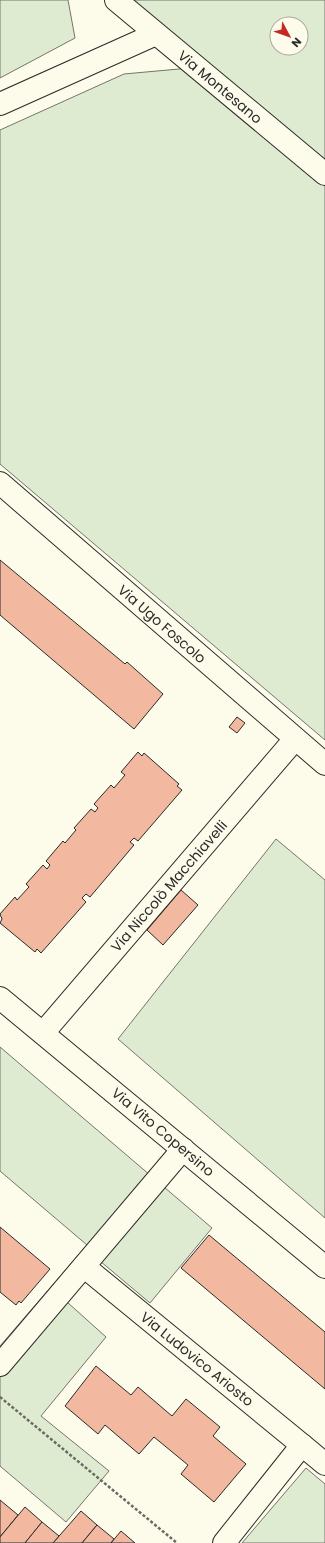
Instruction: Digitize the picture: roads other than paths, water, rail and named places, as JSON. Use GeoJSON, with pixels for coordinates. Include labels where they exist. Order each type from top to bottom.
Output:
{"type":"FeatureCollection","features":[{"type":"Feature","properties":{"kind":"street","name":"Via Montesano"},"geometry":{"type":"LineString","coordinates":[[116,0],[325,174]]}},
{"type":"Feature","properties":{"kind":"street"},"geometry":{"type":"LineString","coordinates":[[0,104],[156,34]]}},
{"type":"Feature","properties":{"kind":"street","name":"Via Ugo Foscolo"},"geometry":{"type":"LineString","coordinates":[[0,483],[325,764]]}},
{"type":"Feature","properties":{"kind":"street","name":"Via Niccolò Macchiavelli"},"geometry":{"type":"LineString","coordinates":[[44,1033],[295,739]]}},
{"type":"Feature","properties":{"kind":"street","name":"Via Vito Copersino"},"geometry":{"type":"LineString","coordinates":[[0,998],[325,1267]]}},
{"type":"Feature","properties":{"kind":"street"},"geometry":{"type":"LineString","coordinates":[[0,1365],[183,1149]]}},
{"type":"Feature","properties":{"kind":"street","name":"Via Ludovico Ariosto"},"geometry":{"type":"LineString","coordinates":[[92,1273],[325,1464]]}},
{"type":"Feature","properties":{"kind":"street"},"geometry":{"type":"LineString","coordinates":[[224,1543],[302,1445]]}}]}
